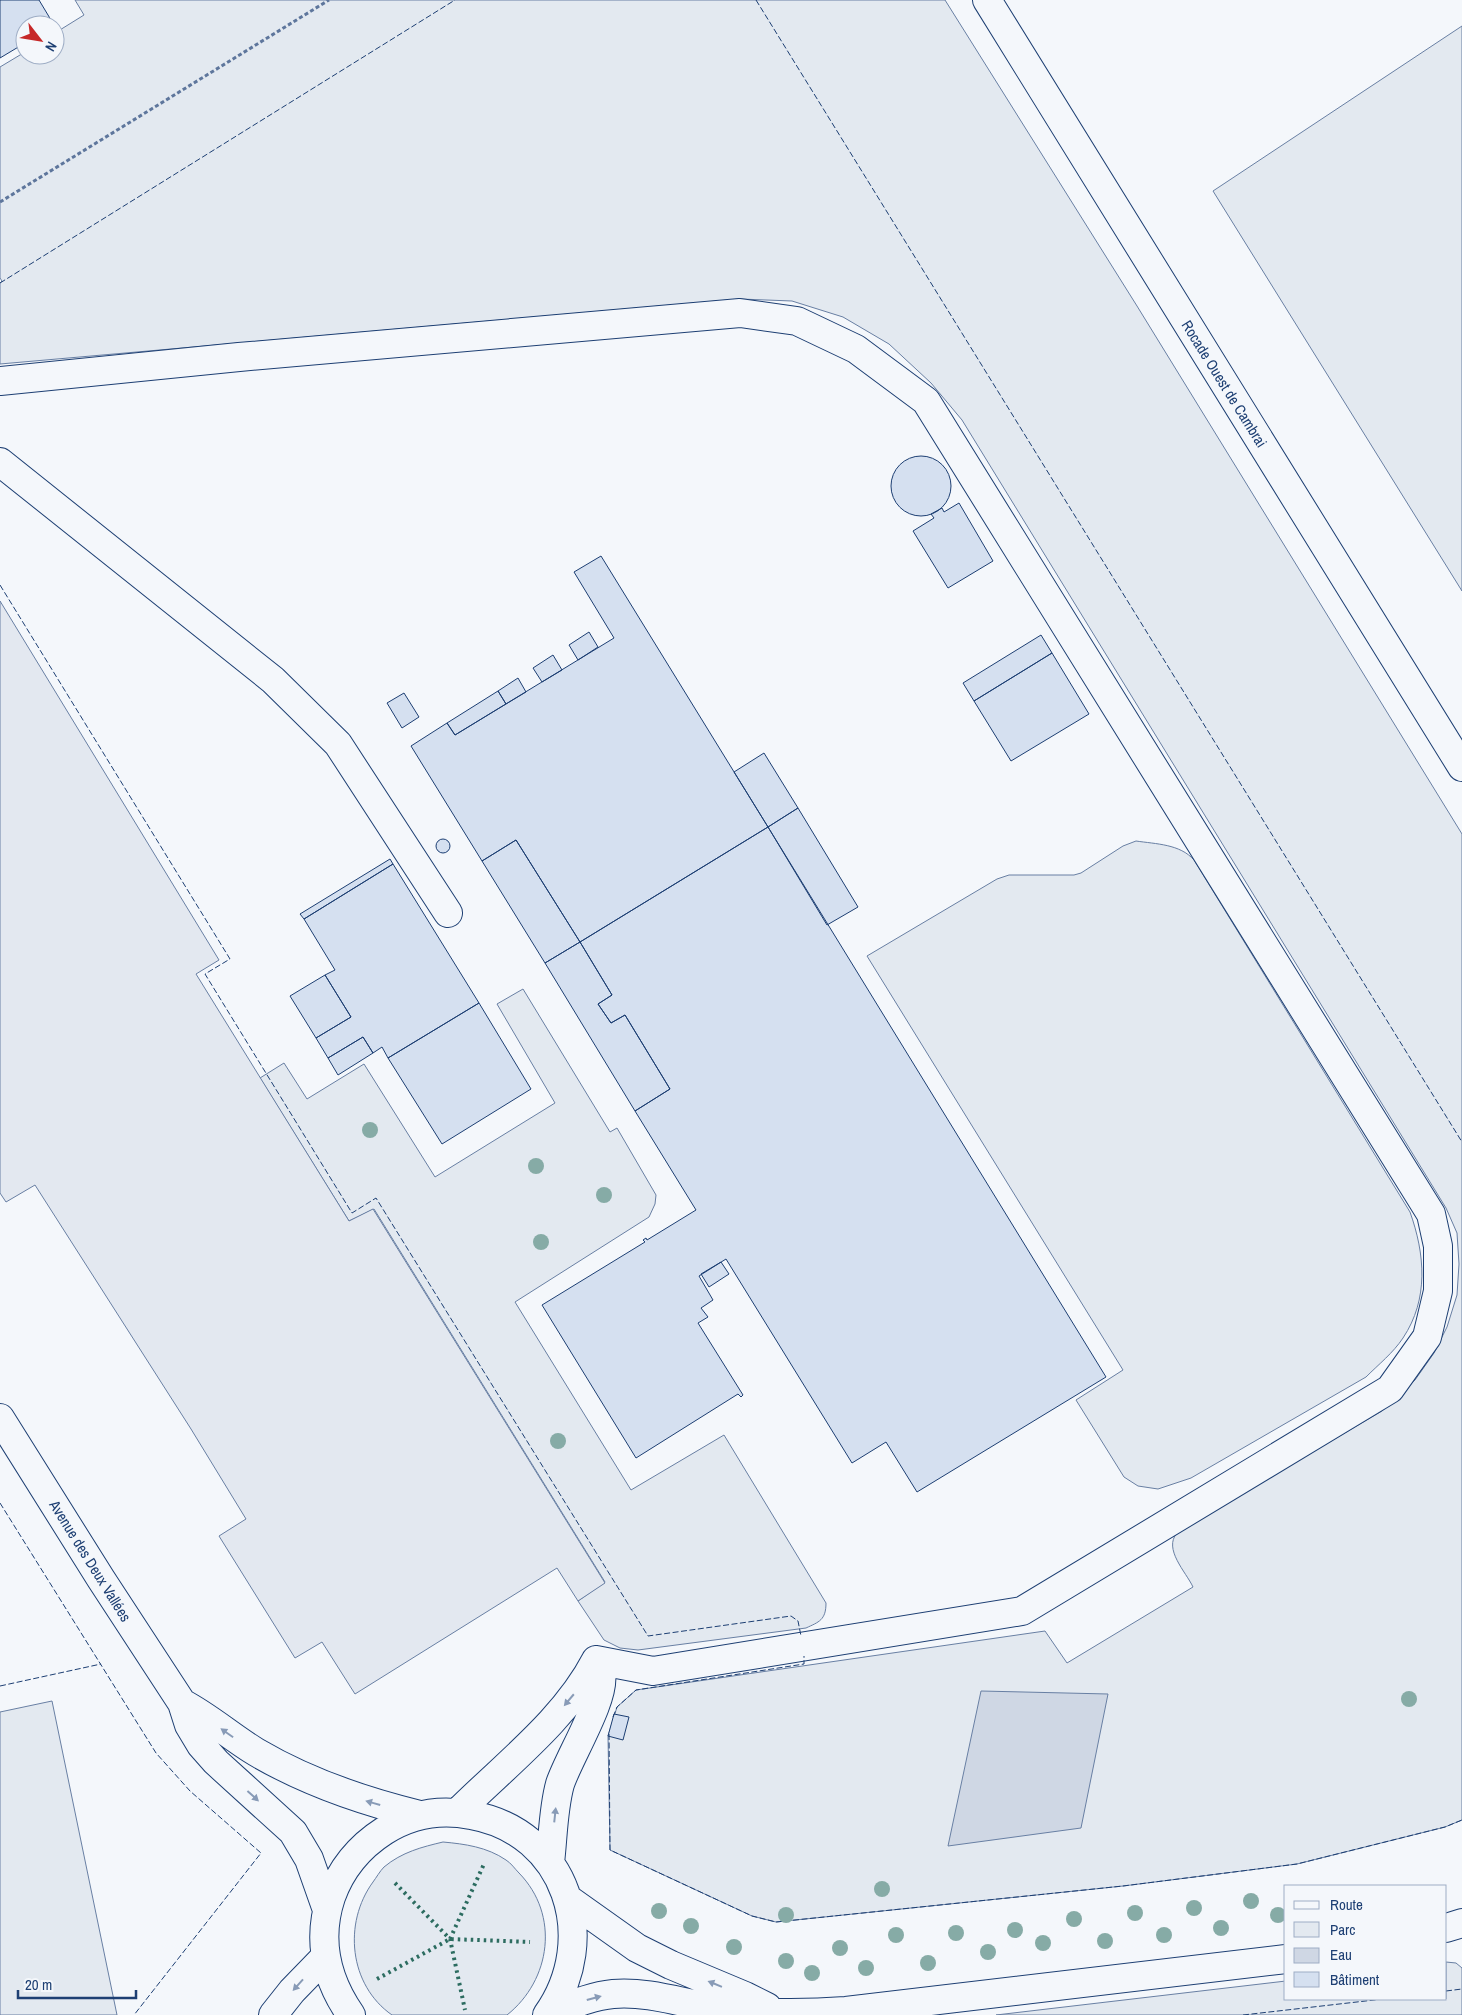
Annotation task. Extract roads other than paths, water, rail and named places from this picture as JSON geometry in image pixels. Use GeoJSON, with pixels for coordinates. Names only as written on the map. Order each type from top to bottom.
{"type":"FeatureCollection","features":[{"type":"Feature","properties":{"kind":"main road","name":"Rocade Ouest de Cambrai"},"geometry":{"type":"LineString","coordinates":[[987,0],[1462,768]]}},
{"type":"Feature","properties":{"kind":"main road"},"geometry":{"type":"LineString","coordinates":[[0,381],[230,358],[740,313],[797,321],[856,349],[926,401],[1431,1214],[1438,1246],[1438,1291],[1427,1337],[1390,1389],[1022,1611],[653,1671],[596,1660]]}},
{"type":"Feature","properties":{"kind":"main road"},"geometry":{"type":"LineString","coordinates":[[0,462],[273,680],[338,744],[448,913]]}},
{"type":"Feature","properties":{"kind":"main road","name":"Avenue des Deux Vallées"},"geometry":{"type":"LineString","coordinates":[[0,1418],[101,1579],[182,1703],[189,1725],[201,1745],[216,1762],[293,1832],[308,1859],[327,1910]]}},
{"type":"Feature","properties":{"kind":"main road"},"geometry":{"type":"LineString","coordinates":[[458,1812],[518,1755],[564,1706],[588,1675],[596,1660]]}},
{"type":"Feature","properties":{"kind":"main road"},"geometry":{"type":"LineString","coordinates":[[550,1863],[560,1786],[567,1764],[601,1689],[602,1674],[596,1660]]}},
{"type":"Feature","properties":{"kind":"main road","name":"Avenue des Deux Vallées"},"geometry":{"type":"LineString","coordinates":[[182,1703],[200,1712],[229,1735],[258,1753],[314,1782],[355,1798],[420,1815]]}},
{"type":"Feature","properties":{"kind":"main road"},"geometry":{"type":"LineString","coordinates":[[351,2015],[331,1980],[325,1957],[324,1933],[327,1910],[336,1884],[350,1860],[370,1840],[393,1825],[420,1815],[438,1812],[458,1812],[485,1817],[510,1828],[532,1843],[550,1863],[561,1880],[568,1899],[573,1922],[574,1947],[569,1971],[561,1994],[547,2015]]}},
{"type":"Feature","properties":{"kind":"main road"},"geometry":{"type":"LineString","coordinates":[[568,1899],[637,1948],[671,1965],[745,1996],[775,2012]]}},
{"type":"Feature","properties":{"kind":"main road"},"geometry":{"type":"LineString","coordinates":[[1447,1928],[1462,1923]]}},
{"type":"Feature","properties":{"kind":"main road"},"geometry":{"type":"LineString","coordinates":[[273,2015],[325,1957]]}},
{"type":"Feature","properties":{"kind":"main road"},"geometry":{"type":"LineString","coordinates":[[547,2015],[585,2001],[614,1994],[651,1996],[720,2009],[816,2013],[877,2008],[1284,1959]]}},
{"type":"Feature","properties":{"kind":"water"},"geometry":{"type":"Polygon","coordinates":[[[981,1691],[1108,1694],[1081,1828],[948,1846],[981,1691]]]}}]}
